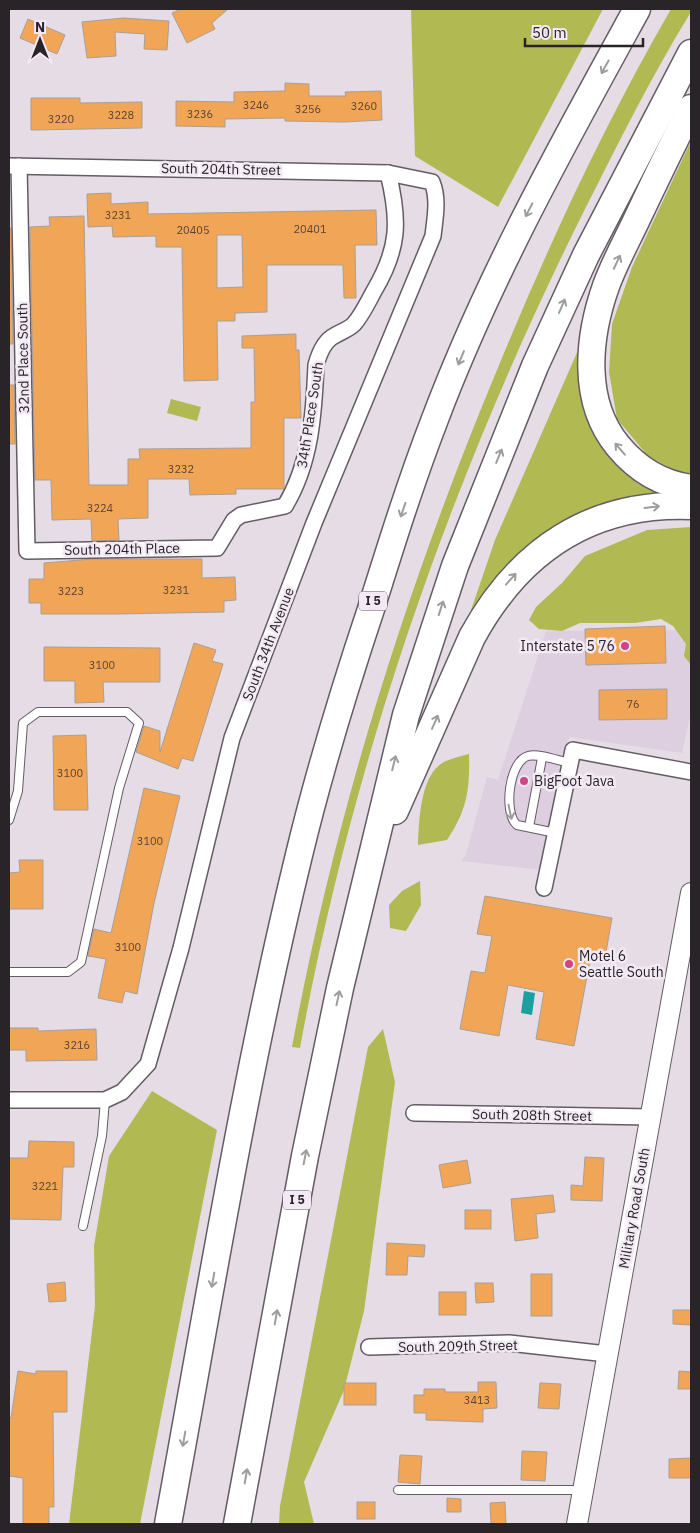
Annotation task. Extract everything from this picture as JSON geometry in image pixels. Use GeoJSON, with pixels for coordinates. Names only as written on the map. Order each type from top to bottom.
{"type":"FeatureCollection","features":[{"type":"Feature","properties":{"kind":"highway","name":"I 5"},"geometry":{"type":"LineString","coordinates":[[168,1524],[243,1116],[298,856],[331,733],[435,417],[507,253],[574,123],[637,9]]}},
{"type":"Feature","properties":{"kind":"highway","name":"I 5"},"geometry":{"type":"LineString","coordinates":[[237,1524],[305,1156],[340,988],[406,715],[455,566],[535,366],[586,255],[691,53]]}},
{"type":"Feature","properties":{"kind":"highway"},"geometry":{"type":"LineString","coordinates":[[691,108],[662,164],[606,286],[594,330],[591,367],[592,387],[601,418],[610,436],[623,452],[650,475],[662,481],[691,488]]}},
{"type":"Feature","properties":{"kind":"highway"},"geometry":{"type":"LineString","coordinates":[[366,878],[472,637],[485,613],[509,581],[532,558],[551,544],[594,521],[640,508],[691,506]]}},
{"type":"Feature","properties":{"kind":"main road","name":"Military Road South"},"geometry":{"type":"LineString","coordinates":[[577,1524],[691,892]]}},
{"type":"Feature","properties":{"kind":"street","name":"South 204th Street"},"geometry":{"type":"LineString","coordinates":[[14,166],[388,173],[432,182]]}},
{"type":"Feature","properties":{"kind":"street","name":"32nd Place South"},"geometry":{"type":"LineString","coordinates":[[14,166],[27,551]]}},
{"type":"Feature","properties":{"kind":"street","name":"34th Place South"},"geometry":{"type":"LineString","coordinates":[[217,548],[234,520],[241,515],[285,506],[293,493],[306,459],[316,365],[320,353],[332,336],[353,325],[387,269],[392,256],[396,240],[396,219],[388,173]]}},
{"type":"Feature","properties":{"kind":"street","name":"South 34th Avenue"},"geometry":{"type":"LineString","coordinates":[[104,1100],[122,1092],[148,1064],[181,948],[232,738],[314,523],[433,236],[436,190],[432,182]]}},
{"type":"Feature","properties":{"kind":"street","name":"South 204th Place"},"geometry":{"type":"LineString","coordinates":[[27,551],[217,548]]}},
{"type":"Feature","properties":{"kind":"street"},"geometry":{"type":"LineString","coordinates":[[544,888],[573,750],[691,772]]}},
{"type":"Feature","properties":{"kind":"street"},"geometry":{"type":"LineString","coordinates":[[9,1100],[104,1100]]}},
{"type":"Feature","properties":{"kind":"street","name":"South 208th Street"},"geometry":{"type":"LineString","coordinates":[[414,1113],[651,1117]]}},
{"type":"Feature","properties":{"kind":"street","name":"South 209th Street"},"geometry":{"type":"LineString","coordinates":[[369,1347],[509,1343],[608,1354]]}},
{"type":"Feature","properties":{"kind":"lane"},"geometry":{"type":"LineString","coordinates":[[9,820],[18,791],[23,723],[38,712],[127,712],[139,722],[119,788],[81,962],[68,972],[9,972]]}},
{"type":"Feature","properties":{"kind":"lane"},"geometry":{"type":"LineString","coordinates":[[556,833],[517,825],[509,815],[508,802],[514,770],[522,759],[529,756],[570,763]]}},
{"type":"Feature","properties":{"kind":"lane"},"geometry":{"type":"LineString","coordinates":[[528,827],[542,758]]}},
{"type":"Feature","properties":{"kind":"lane"},"geometry":{"type":"LineString","coordinates":[[83,1226],[102,1136],[104,1100]]}},
{"type":"Feature","properties":{"kind":"lane"},"geometry":{"type":"LineString","coordinates":[[398,1490],[572,1490],[583,1493]]}},
{"type":"Feature","properties":{"kind":"shaded area"},"geometry":{"type":"Polygon","coordinates":[[[691,630],[691,712],[682,753],[570,737],[558,763],[560,774],[541,870],[461,861],[466,854],[487,777],[498,780],[546,631],[691,630]]]}},
{"type":"Feature","properties":{"kind":"green space"},"geometry":{"type":"Polygon","coordinates":[[[411,9],[603,9],[498,207],[415,156],[411,9]]]}},
{"type":"Feature","properties":{"kind":"green space"},"geometry":{"type":"Polygon","coordinates":[[[671,9],[691,9],[691,12],[623,134],[537,309],[492,411],[451,514],[413,618],[379,724],[348,831],[322,939],[300,1048],[292,1047],[309,960],[352,788],[376,703],[433,535],[464,452],[536,278],[600,142],[671,9]]]}},
{"type":"Feature","properties":{"kind":"green space"},"geometry":{"type":"Polygon","coordinates":[[[691,141],[691,474],[683,475],[648,456],[617,419],[609,372],[612,324],[632,267],[691,141]]]}},
{"type":"Feature","properties":{"kind":"green space"},"geometry":{"type":"Polygon","coordinates":[[[586,332],[590,419],[614,463],[637,483],[669,499],[504,573],[470,613],[495,540],[586,332]]]}},
{"type":"Feature","properties":{"kind":"green space"},"geometry":{"type":"Polygon","coordinates":[[[171,399],[201,407],[197,421],[167,413],[171,399]]]}},
{"type":"Feature","properties":{"kind":"green space"},"geometry":{"type":"Polygon","coordinates":[[[691,527],[691,665],[684,656],[686,644],[673,626],[661,619],[635,623],[580,623],[562,631],[539,629],[529,620],[536,607],[562,583],[585,556],[647,530],[691,527]]]}},
{"type":"Feature","properties":{"kind":"green space"},"geometry":{"type":"Polygon","coordinates":[[[469,754],[469,778],[466,799],[454,829],[447,840],[418,845],[420,811],[426,786],[431,775],[437,767],[446,761],[469,754]]]}},
{"type":"Feature","properties":{"kind":"green space"},"geometry":{"type":"Polygon","coordinates":[[[420,881],[421,905],[406,931],[390,928],[389,905],[402,891],[420,881]]]}},
{"type":"Feature","properties":{"kind":"green space"},"geometry":{"type":"Polygon","coordinates":[[[383,1029],[395,1082],[364,1311],[344,1390],[304,1482],[314,1524],[279,1524],[280,1506],[368,1047],[383,1029]]]}},
{"type":"Feature","properties":{"kind":"green space"},"geometry":{"type":"Polygon","coordinates":[[[152,1091],[217,1130],[140,1524],[69,1524],[95,1306],[94,1246],[109,1156],[152,1091]]]}},
{"type":"Feature","properties":{"kind":"water"},"geometry":{"type":"Polygon","coordinates":[[[524,991],[535,993],[532,1015],[521,1013],[524,991]]]}},
{"type":"Feature","properties":{"kind":"building"},"geometry":{"type":"Polygon","coordinates":[[[181,9],[228,9],[212,23],[215,29],[187,43],[172,13],[181,9]]]}},
{"type":"Feature","properties":{"kind":"building"},"geometry":{"type":"Polygon","coordinates":[[[123,18],[169,21],[167,50],[144,49],[145,34],[115,32],[116,56],[87,58],[82,22],[123,18]]]}},
{"type":"Feature","properties":{"kind":"building"},"geometry":{"type":"Polygon","coordinates":[[[28,19],[65,35],[57,54],[20,38],[28,19]]]}},
{"type":"Feature","properties":{"kind":"building"},"geometry":{"type":"Polygon","coordinates":[[[285,83],[309,84],[309,96],[346,96],[345,92],[381,91],[382,120],[344,122],[285,121],[285,118],[225,119],[225,127],[176,126],[176,101],[234,102],[234,92],[285,91],[285,83]]]}},
{"type":"Feature","properties":{"kind":"building"},"geometry":{"type":"Polygon","coordinates":[[[31,98],[80,98],[80,103],[142,102],[142,128],[31,130],[31,98]]]}},
{"type":"Feature","properties":{"kind":"building"},"geometry":{"type":"Polygon","coordinates":[[[111,193],[111,204],[148,202],[148,214],[376,210],[377,245],[355,245],[356,298],[344,298],[343,265],[267,265],[267,312],[235,313],[235,321],[217,321],[218,380],[184,381],[182,247],[156,247],[156,236],[113,237],[112,226],[88,227],[87,194],[111,193]],[[217,235],[217,288],[243,287],[242,235],[217,235]]]}},
{"type":"Feature","properties":{"kind":"building"},"geometry":{"type":"Polygon","coordinates":[[[84,216],[89,485],[128,485],[128,459],[140,459],[139,449],[251,448],[251,402],[255,402],[254,348],[242,348],[242,336],[296,334],[296,350],[299,350],[301,418],[284,418],[284,489],[236,489],[236,494],[190,495],[189,479],[148,479],[148,518],[118,519],[119,540],[92,541],[91,519],[52,520],[51,480],[35,480],[30,227],[50,226],[49,217],[84,216]]]}},
{"type":"Feature","properties":{"kind":"building"},"geometry":{"type":"Polygon","coordinates":[[[9,228],[11,228],[13,344],[9,344],[9,228]]]}},
{"type":"Feature","properties":{"kind":"building"},"geometry":{"type":"Polygon","coordinates":[[[9,385],[14,385],[15,444],[9,444],[9,385]]]}},
{"type":"Feature","properties":{"kind":"building"},"geometry":{"type":"Polygon","coordinates":[[[93,559],[202,559],[202,578],[235,577],[236,600],[224,601],[224,612],[116,614],[41,614],[41,603],[29,603],[29,579],[44,579],[44,563],[93,559]]]}},
{"type":"Feature","properties":{"kind":"building","name":"Interstate 5 76"},"geometry":{"type":"Polygon","coordinates":[[[665,626],[666,663],[586,665],[585,629],[665,626]]]}},
{"type":"Feature","properties":{"kind":"building"},"geometry":{"type":"Polygon","coordinates":[[[194,643],[216,650],[212,661],[223,664],[193,761],[182,758],[178,769],[136,752],[144,726],[160,731],[160,752],[194,643]]]}},
{"type":"Feature","properties":{"kind":"building"},"geometry":{"type":"Polygon","coordinates":[[[44,647],[160,648],[160,682],[103,682],[104,702],[75,703],[75,681],[44,681],[44,647]]]}},
{"type":"Feature","properties":{"kind":"building"},"geometry":{"type":"Polygon","coordinates":[[[667,689],[667,719],[599,720],[599,690],[667,689]]]}},
{"type":"Feature","properties":{"kind":"building"},"geometry":{"type":"Polygon","coordinates":[[[86,735],[88,810],[54,810],[53,736],[86,735]]]}},
{"type":"Feature","properties":{"kind":"building"},"geometry":{"type":"Polygon","coordinates":[[[144,788],[180,796],[154,903],[137,994],[125,991],[122,1003],[98,998],[106,959],[88,956],[94,929],[111,933],[144,788]]]}},
{"type":"Feature","properties":{"kind":"building"},"geometry":{"type":"Polygon","coordinates":[[[19,860],[43,860],[43,909],[9,909],[9,873],[20,872],[19,860]]]}},
{"type":"Feature","properties":{"kind":"building","name":"Motel 6 Seattle South"},"geometry":{"type":"Polygon","coordinates":[[[485,896],[612,918],[605,958],[591,955],[574,1046],[536,1039],[544,992],[508,985],[499,1036],[460,1029],[471,971],[485,973],[492,936],[477,934],[485,896]]]}},
{"type":"Feature","properties":{"kind":"building"},"geometry":{"type":"Polygon","coordinates":[[[9,1028],[38,1028],[38,1031],[96,1029],[97,1060],[26,1061],[26,1050],[9,1050],[9,1028]]]}},
{"type":"Feature","properties":{"kind":"building"},"geometry":{"type":"Polygon","coordinates":[[[29,1141],[74,1142],[74,1167],[63,1167],[61,1220],[9,1219],[9,1158],[28,1158],[29,1141]]]}},
{"type":"Feature","properties":{"kind":"building"},"geometry":{"type":"Polygon","coordinates":[[[585,1157],[604,1158],[602,1201],[571,1200],[571,1185],[583,1186],[585,1157]]]}},
{"type":"Feature","properties":{"kind":"building"},"geometry":{"type":"Polygon","coordinates":[[[467,1160],[471,1183],[443,1188],[439,1165],[467,1160]]]}},
{"type":"Feature","properties":{"kind":"building"},"geometry":{"type":"Polygon","coordinates":[[[553,1195],[555,1212],[536,1214],[538,1238],[515,1241],[511,1199],[553,1195]]]}},
{"type":"Feature","properties":{"kind":"building"},"geometry":{"type":"Polygon","coordinates":[[[465,1210],[491,1210],[491,1229],[465,1229],[465,1210]]]}},
{"type":"Feature","properties":{"kind":"building"},"geometry":{"type":"Polygon","coordinates":[[[387,1243],[425,1245],[424,1257],[408,1256],[407,1275],[386,1275],[387,1243]]]}},
{"type":"Feature","properties":{"kind":"building"},"geometry":{"type":"Polygon","coordinates":[[[531,1274],[552,1274],[552,1316],[531,1316],[531,1274]]]}},
{"type":"Feature","properties":{"kind":"building"},"geometry":{"type":"Polygon","coordinates":[[[65,1282],[66,1301],[49,1302],[47,1284],[65,1282]]]}},
{"type":"Feature","properties":{"kind":"building"},"geometry":{"type":"Polygon","coordinates":[[[475,1283],[493,1283],[494,1302],[476,1303],[475,1283]]]}},
{"type":"Feature","properties":{"kind":"building"},"geometry":{"type":"Polygon","coordinates":[[[439,1292],[466,1292],[466,1315],[439,1315],[439,1292]]]}},
{"type":"Feature","properties":{"kind":"building"},"geometry":{"type":"Polygon","coordinates":[[[673,1310],[691,1310],[691,1325],[673,1324],[673,1310]]]}},
{"type":"Feature","properties":{"kind":"building"},"geometry":{"type":"Polygon","coordinates":[[[18,1371],[36,1374],[36,1371],[67,1371],[67,1412],[53,1412],[54,1507],[49,1507],[49,1524],[23,1524],[23,1478],[9,1476],[9,1417],[11,1418],[18,1371]]]}},
{"type":"Feature","properties":{"kind":"building"},"geometry":{"type":"Polygon","coordinates":[[[679,1371],[691,1372],[691,1389],[678,1389],[679,1371]]]}},
{"type":"Feature","properties":{"kind":"building"},"geometry":{"type":"Polygon","coordinates":[[[478,1382],[496,1382],[497,1408],[483,1409],[483,1422],[426,1420],[426,1413],[414,1413],[414,1395],[424,1395],[424,1389],[445,1389],[445,1392],[478,1392],[478,1382]]]}},
{"type":"Feature","properties":{"kind":"building"},"geometry":{"type":"Polygon","coordinates":[[[344,1383],[376,1383],[376,1405],[344,1405],[344,1383]]]}},
{"type":"Feature","properties":{"kind":"building"},"geometry":{"type":"Polygon","coordinates":[[[540,1383],[561,1384],[559,1409],[538,1408],[540,1383]]]}},
{"type":"Feature","properties":{"kind":"building"},"geometry":{"type":"Polygon","coordinates":[[[522,1451],[547,1452],[545,1481],[521,1480],[522,1451]]]}},
{"type":"Feature","properties":{"kind":"building"},"geometry":{"type":"Polygon","coordinates":[[[400,1455],[422,1456],[420,1484],[398,1482],[400,1455]]]}},
{"type":"Feature","properties":{"kind":"building"},"geometry":{"type":"Polygon","coordinates":[[[691,1458],[691,1478],[669,1478],[669,1459],[691,1458]]]}},
{"type":"Feature","properties":{"kind":"building"},"geometry":{"type":"Polygon","coordinates":[[[447,1498],[461,1499],[461,1512],[447,1512],[447,1498]]]}},
{"type":"Feature","properties":{"kind":"building"},"geometry":{"type":"Polygon","coordinates":[[[357,1502],[375,1502],[375,1519],[357,1519],[357,1502]]]}},
{"type":"Feature","properties":{"kind":"building"},"geometry":{"type":"Polygon","coordinates":[[[505,1502],[506,1524],[491,1524],[490,1503],[505,1502]]]}},
{"type":"Feature","properties":{"kind":"place","name":"Interstate 5 76"},"geometry":{"type":"Point","coordinates":[625,646]}},
{"type":"Feature","properties":{"kind":"place","name":"BigFoot Java"},"geometry":{"type":"Point","coordinates":[524,781]}},
{"type":"Feature","properties":{"kind":"place","name":"Motel 6 Seattle South"},"geometry":{"type":"Point","coordinates":[569,964]}}]}
